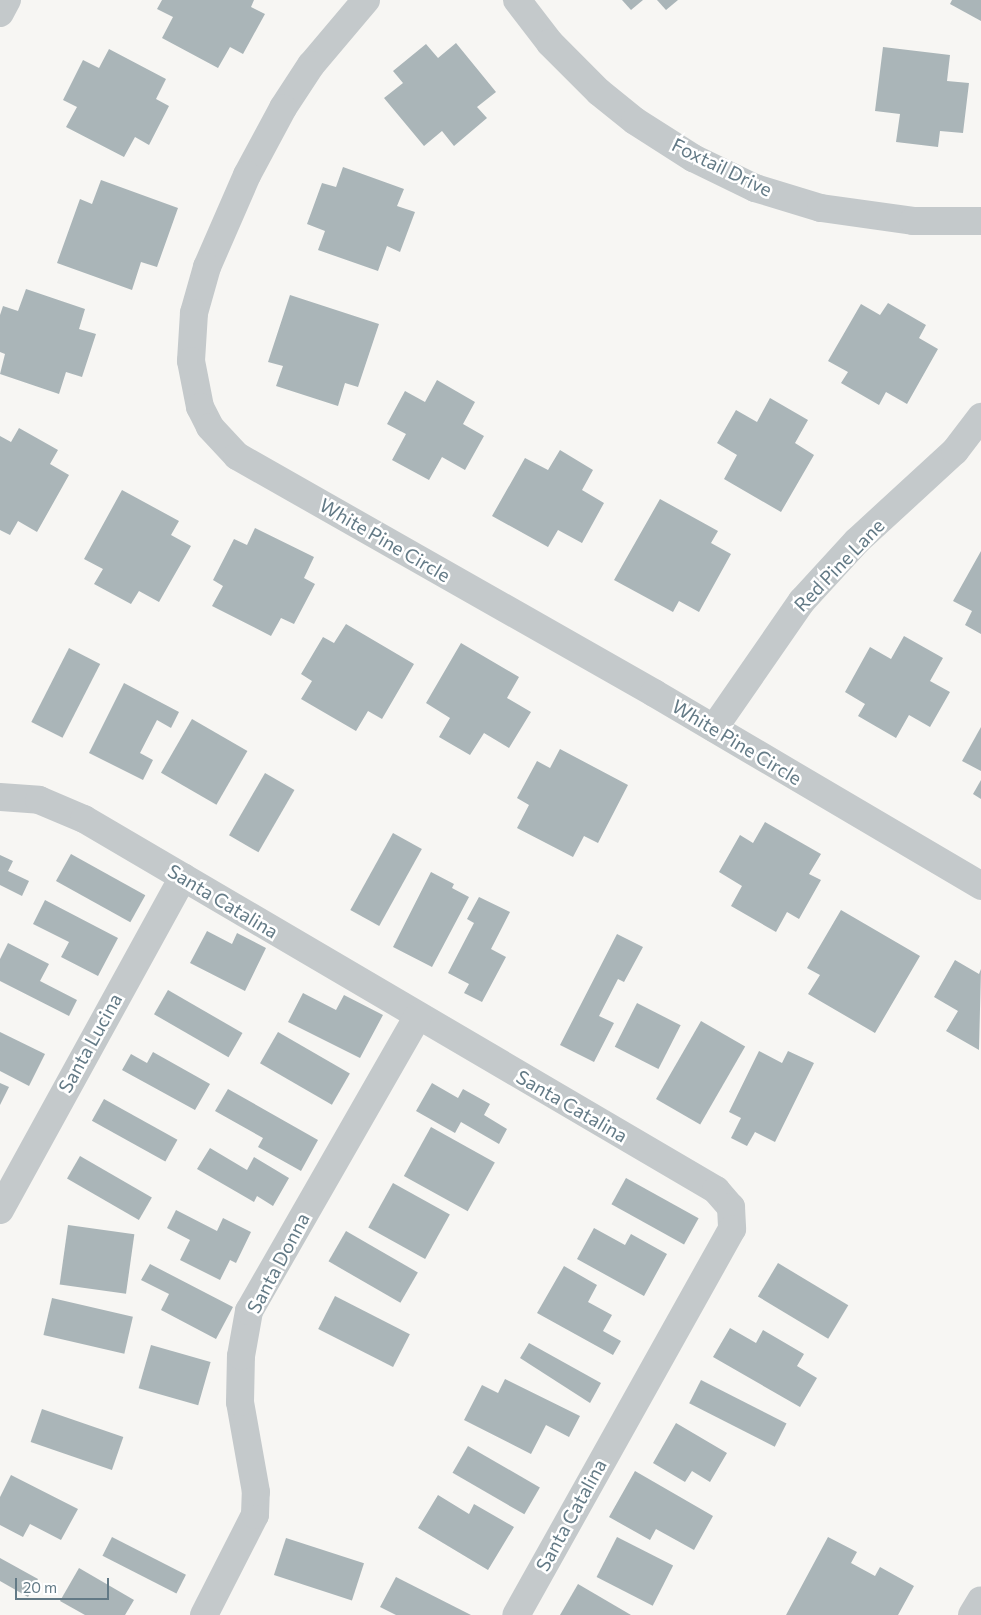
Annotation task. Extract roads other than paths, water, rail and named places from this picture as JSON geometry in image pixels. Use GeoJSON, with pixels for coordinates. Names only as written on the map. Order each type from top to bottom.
{"type":"FeatureCollection","features":[{"type":"Feature","properties":{"kind":"street"},"geometry":{"type":"LineString","coordinates":[[0,13],[7,0]]}},
{"type":"Feature","properties":{"kind":"street","name":"White Pine Circle"},"geometry":{"type":"LineString","coordinates":[[366,0],[311,65],[283,108],[247,175],[207,267],[194,313],[191,337],[194,384],[200,407],[210,427],[238,456],[714,728],[981,886]]}},
{"type":"Feature","properties":{"kind":"street","name":"Foxtail Drive"},"geometry":{"type":"LineString","coordinates":[[517,0],[550,43],[599,92],[635,121],[693,158],[755,188],[822,208],[912,222],[981,221]]}},
{"type":"Feature","properties":{"kind":"street","name":"Red Pine Lane"},"geometry":{"type":"LineString","coordinates":[[714,728],[802,601],[857,541],[955,451],[981,416]]}},
{"type":"Feature","properties":{"kind":"street","name":"Santa Catalina"},"geometry":{"type":"LineString","coordinates":[[0,797],[40,800],[62,808],[716,1190],[731,1207],[732,1229],[516,1615]]}},
{"type":"Feature","properties":{"kind":"street","name":"Santa Lucina"},"geometry":{"type":"LineString","coordinates":[[0,1210],[183,877]]}},
{"type":"Feature","properties":{"kind":"street","name":"Santa Donna"},"geometry":{"type":"LineString","coordinates":[[204,1615],[255,1515],[256,1492],[240,1402],[241,1356],[249,1311],[418,1016]]}},
{"type":"Feature","properties":{"kind":"street"},"geometry":{"type":"LineString","coordinates":[[972,1615],[981,1600]]}}]}
